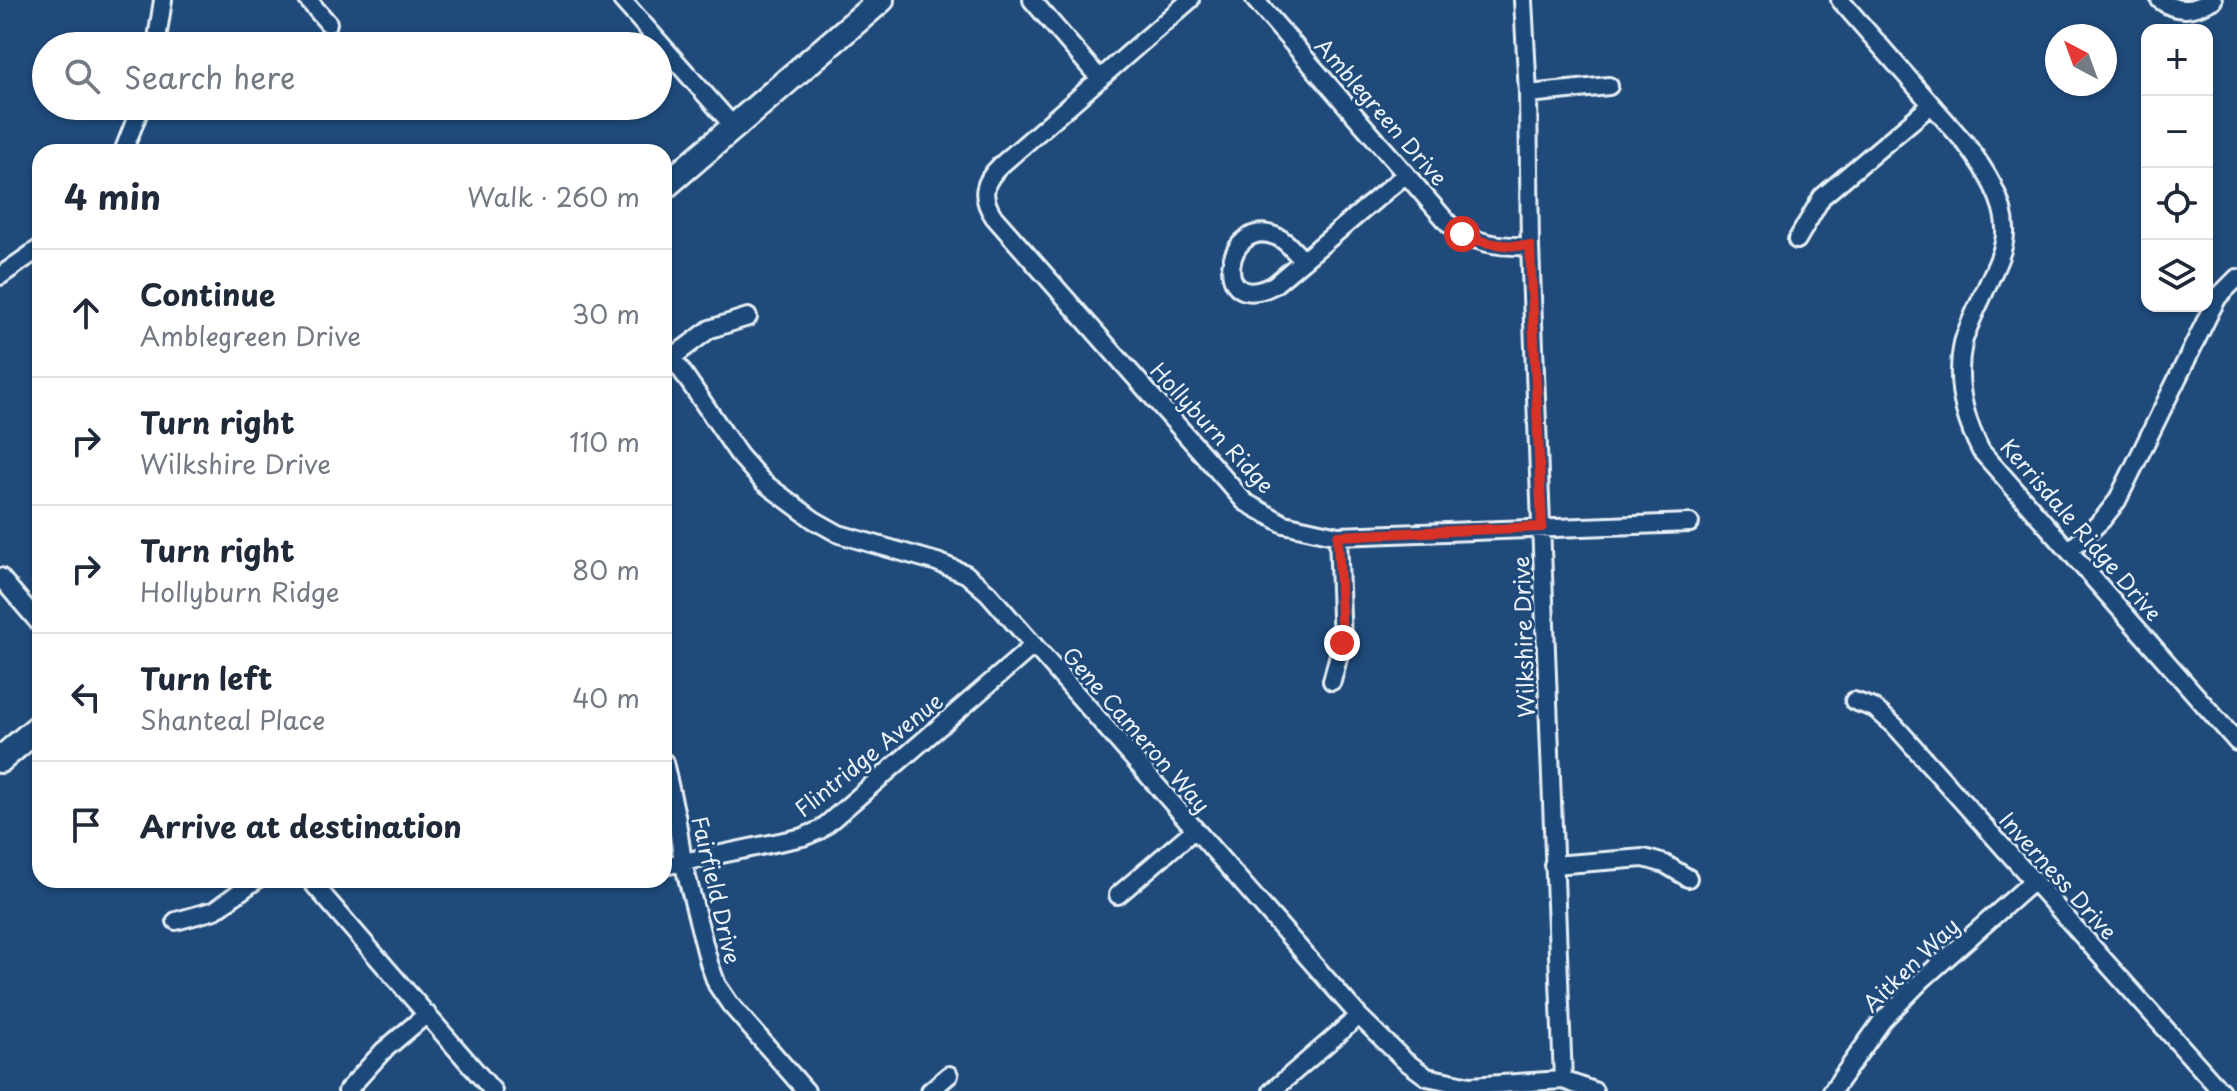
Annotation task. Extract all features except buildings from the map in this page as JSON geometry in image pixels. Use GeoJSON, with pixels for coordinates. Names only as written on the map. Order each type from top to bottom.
{"type":"FeatureCollection","features":[{"type":"Feature","properties":{"kind":"street"},"geometry":{"type":"LineString","coordinates":[[158,32],[163,0]]}},
{"type":"Feature","properties":{"kind":"street"},"geometry":{"type":"LineString","coordinates":[[308,0],[328,23]]}},
{"type":"Feature","properties":{"kind":"street"},"geometry":{"type":"LineString","coordinates":[[622,0],[650,32]]}},
{"type":"Feature","properties":{"kind":"street"},"geometry":{"type":"LineString","coordinates":[[672,180],[881,0]]}},
{"type":"Feature","properties":{"kind":"street"},"geometry":{"type":"LineString","coordinates":[[1032,0],[1100,79],[1190,0]]}},
{"type":"Feature","properties":{"kind":"street","name":"Amblegreen Drive"},"geometry":{"type":"LineString","coordinates":[[1255,0],[1449,224],[1478,242],[1530,246]]}},
{"type":"Feature","properties":{"kind":"street","name":"Wilkshire Drive"},"geometry":{"type":"LineString","coordinates":[[1523,0],[1563,1080]]}},
{"type":"Feature","properties":{"kind":"street","name":"Kerrisdale Ridge Drive"},"geometry":{"type":"LineString","coordinates":[[1840,0],[1966,144],[1995,192],[2005,233],[1998,261],[1964,340],[1959,369],[1969,428],[1981,451],[2237,742]]}},
{"type":"Feature","properties":{"kind":"street"},"geometry":{"type":"LineString","coordinates":[[2160,0],[2179,10],[2196,8],[2213,0]]}},
{"type":"Feature","properties":{"kind":"street"},"geometry":{"type":"LineString","coordinates":[[672,57],[734,127]]}},
{"type":"Feature","properties":{"kind":"street","name":"Hollyburn Ridge"},"geometry":{"type":"LineString","coordinates":[[1100,79],[991,174],[983,191],[986,204],[994,217],[1245,502],[1284,524],[1338,536],[1690,523]]}},
{"type":"Feature","properties":{"kind":"street"},"geometry":{"type":"LineString","coordinates":[[1528,94],[1609,86]]}},
{"type":"Feature","properties":{"kind":"street"},"geometry":{"type":"LineString","coordinates":[[1797,240],[1822,197],[1931,105]]}},
{"type":"Feature","properties":{"kind":"street"},"geometry":{"type":"LineString","coordinates":[[126,144],[136,120]]}},
{"type":"Feature","properties":{"kind":"street"},"geometry":{"type":"LineString","coordinates":[[1303,260],[1406,174]]}},
{"type":"Feature","properties":{"kind":"street"},"geometry":{"type":"LineString","coordinates":[[0,276],[32,254]]}},
{"type":"Feature","properties":{"kind":"street"},"geometry":{"type":"LineString","coordinates":[[2069,551],[2117,501],[2211,310],[2218,297],[2237,278]]}},
{"type":"Feature","properties":{"kind":"street"},"geometry":{"type":"LineString","coordinates":[[672,348],[710,329],[748,317]]}},
{"type":"Feature","properties":{"kind":"street","name":"Gene Cameron Way"},"geometry":{"type":"LineString","coordinates":[[672,354],[739,455],[763,482],[814,520],[839,534],[937,562],[966,574],[988,593],[1359,1016],[1404,1060],[1427,1077],[1445,1083],[1470,1086],[1563,1080],[1594,1091]]}},
{"type":"Feature","properties":{"kind":"street"},"geometry":{"type":"LineString","coordinates":[[1332,681],[1342,643],[1338,536]]}},
{"type":"Feature","properties":{"kind":"street"},"geometry":{"type":"LineString","coordinates":[[0,577],[32,615]]}},
{"type":"Feature","properties":{"kind":"street","name":"Flintridge Avenue"},"geometry":{"type":"LineString","coordinates":[[672,864],[803,837],[820,830],[1034,645]]}},
{"type":"Feature","properties":{"kind":"street","name":"Inverness Drive"},"geometry":{"type":"LineString","coordinates":[[1854,701],[1874,708],[1895,726],[2221,1091]]}},
{"type":"Feature","properties":{"kind":"street"},"geometry":{"type":"LineString","coordinates":[[0,760],[32,733]]}},
{"type":"Feature","properties":{"kind":"street","name":"Fairfield Drive"},"geometry":{"type":"LineString","coordinates":[[672,797],[683,862],[717,985],[806,1091]]}},
{"type":"Feature","properties":{"kind":"street"},"geometry":{"type":"LineString","coordinates":[[1118,895],[1194,830]]}},
{"type":"Feature","properties":{"kind":"street"},"geometry":{"type":"LineString","coordinates":[[1553,865],[1644,858],[1665,864],[1688,878]]}},
{"type":"Feature","properties":{"kind":"street","name":"Aitken Way"},"geometry":{"type":"LineString","coordinates":[[1832,1091],[1882,1021],[1923,979],[2032,882]]}},
{"type":"Feature","properties":{"kind":"street"},"geometry":{"type":"LineString","coordinates":[[176,921],[215,910],[245,888]]}},
{"type":"Feature","properties":{"kind":"street"},"geometry":{"type":"LineString","coordinates":[[317,888],[493,1091]]}},
{"type":"Feature","properties":{"kind":"street"},"geometry":{"type":"LineString","coordinates":[[347,1091],[383,1051],[427,1014]]}},
{"type":"Feature","properties":{"kind":"street"},"geometry":{"type":"LineString","coordinates":[[1272,1091],[1359,1016]]}},
{"type":"Feature","properties":{"kind":"street"},"geometry":{"type":"LineString","coordinates":[[930,1091],[949,1075]]}},
{"type":"Feature","properties":{"kind":"route"},"geometry":{"type":"LineString","coordinates":[[1342,643],[1338,536],[1542,527],[1530,246],[1500,246],[1478,242],[1462,234]]}}]}
